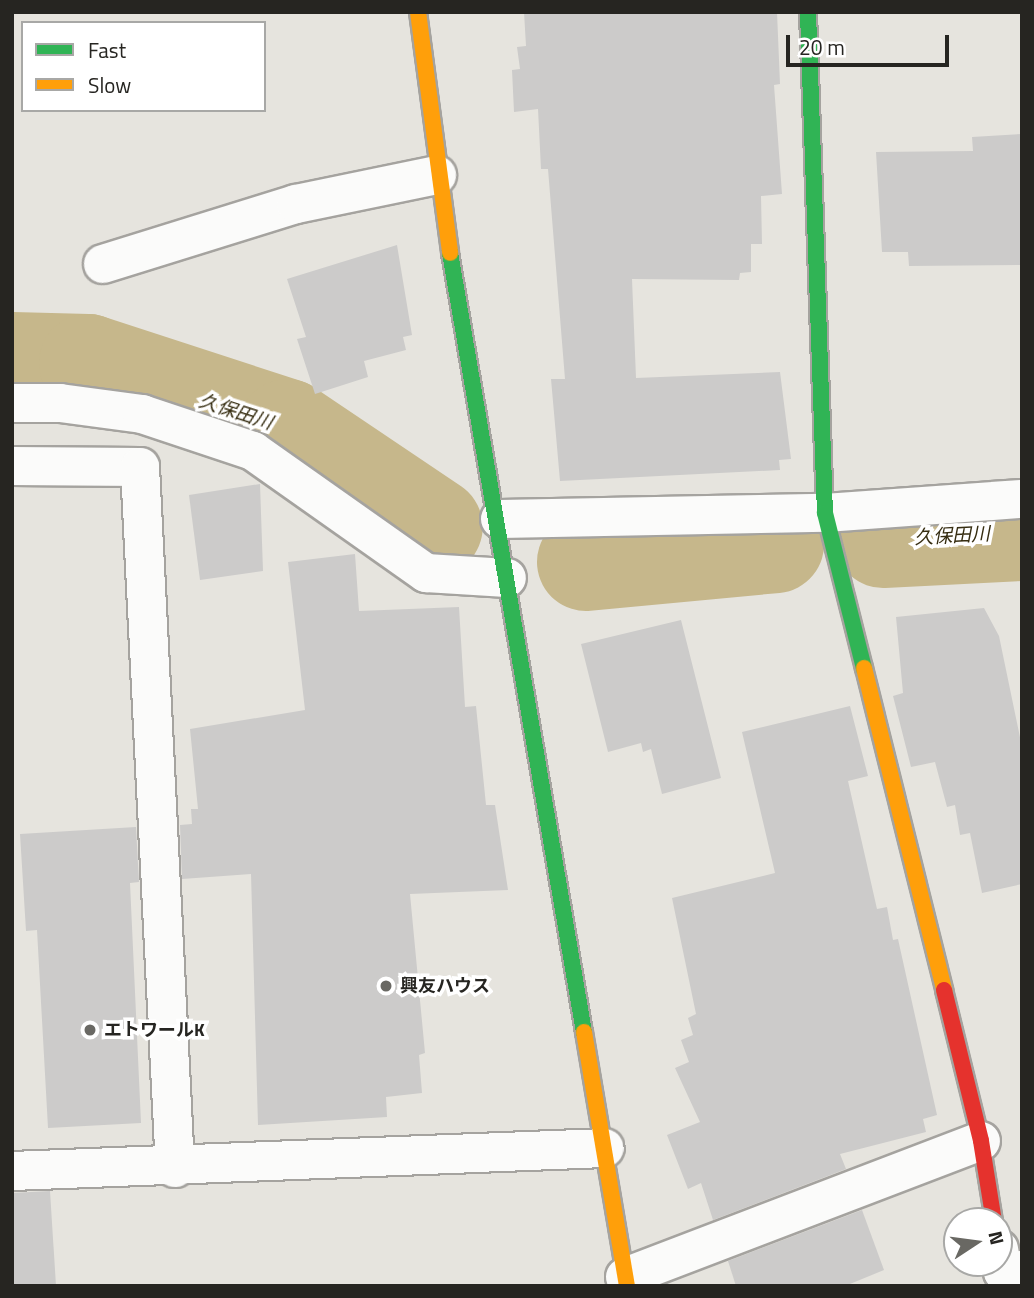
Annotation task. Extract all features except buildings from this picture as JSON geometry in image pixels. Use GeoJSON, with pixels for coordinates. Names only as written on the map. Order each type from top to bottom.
{"type":"FeatureCollection","features":[{"type":"Feature","properties":{"kind":"street"},"geometry":{"type":"LineString","coordinates":[[418,12],[437,175],[500,519],[507,578],[626,1281],[981,1141]]}},
{"type":"Feature","properties":{"kind":"street"},"geometry":{"type":"LineString","coordinates":[[808,12],[825,513],[981,1141],[992,1207]]}},
{"type":"Feature","properties":{"kind":"street"},"geometry":{"type":"LineString","coordinates":[[103,264],[296,204],[437,175]]}},
{"type":"Feature","properties":{"kind":"street"},"geometry":{"type":"LineString","coordinates":[[12,403],[60,403],[142,414],[253,451],[426,573],[507,578]]}},
{"type":"Feature","properties":{"kind":"street"},"geometry":{"type":"LineString","coordinates":[[142,414],[140,467],[175,1168]]}},
{"type":"Feature","properties":{"kind":"street"},"geometry":{"type":"LineString","coordinates":[[12,466],[140,467]]}},
{"type":"Feature","properties":{"kind":"street"},"geometry":{"type":"LineString","coordinates":[[500,519],[825,513],[1022,499]]}},
{"type":"Feature","properties":{"kind":"street"},"geometry":{"type":"LineString","coordinates":[[12,1171],[175,1168],[605,1148]]}},
{"type":"Feature","properties":{"kind":"waterway","name":"久保田川"},"geometry":{"type":"LineString","coordinates":[[12,361],[88,363],[287,428],[434,527]]}},
{"type":"Feature","properties":{"kind":"waterway","name":"久保田川"},"geometry":{"type":"LineString","coordinates":[[883,539],[1022,532]]}},
{"type":"Feature","properties":{"kind":"waterway","name":"久保田川"},"geometry":{"type":"LineString","coordinates":[[586,562],[775,544]]}},
{"type":"Feature","properties":{"kind":"traffic: fast"},"geometry":{"type":"LineString","coordinates":[[808,12],[825,513],[864,668]]}},
{"type":"Feature","properties":{"kind":"traffic: fast"},"geometry":{"type":"LineString","coordinates":[[450,253],[584,1032]]}},
{"type":"Feature","properties":{"kind":"traffic: slow"},"geometry":{"type":"LineString","coordinates":[[418,12],[450,253]]}},
{"type":"Feature","properties":{"kind":"traffic: slow"},"geometry":{"type":"LineString","coordinates":[[864,668],[944,990]]}},
{"type":"Feature","properties":{"kind":"traffic: slow"},"geometry":{"type":"LineString","coordinates":[[584,1032],[627,1286]]}},
{"type":"Feature","properties":{"kind":"traffic: jam"},"geometry":{"type":"LineString","coordinates":[[944,990],[981,1141],[992,1207]]}},
{"type":"Feature","properties":{"kind":"place","name":"興友ハウス"},"geometry":{"type":"Point","coordinates":[386,986]}},
{"type":"Feature","properties":{"kind":"place","name":"エトワールK"},"geometry":{"type":"Point","coordinates":[90,1030]}}]}
